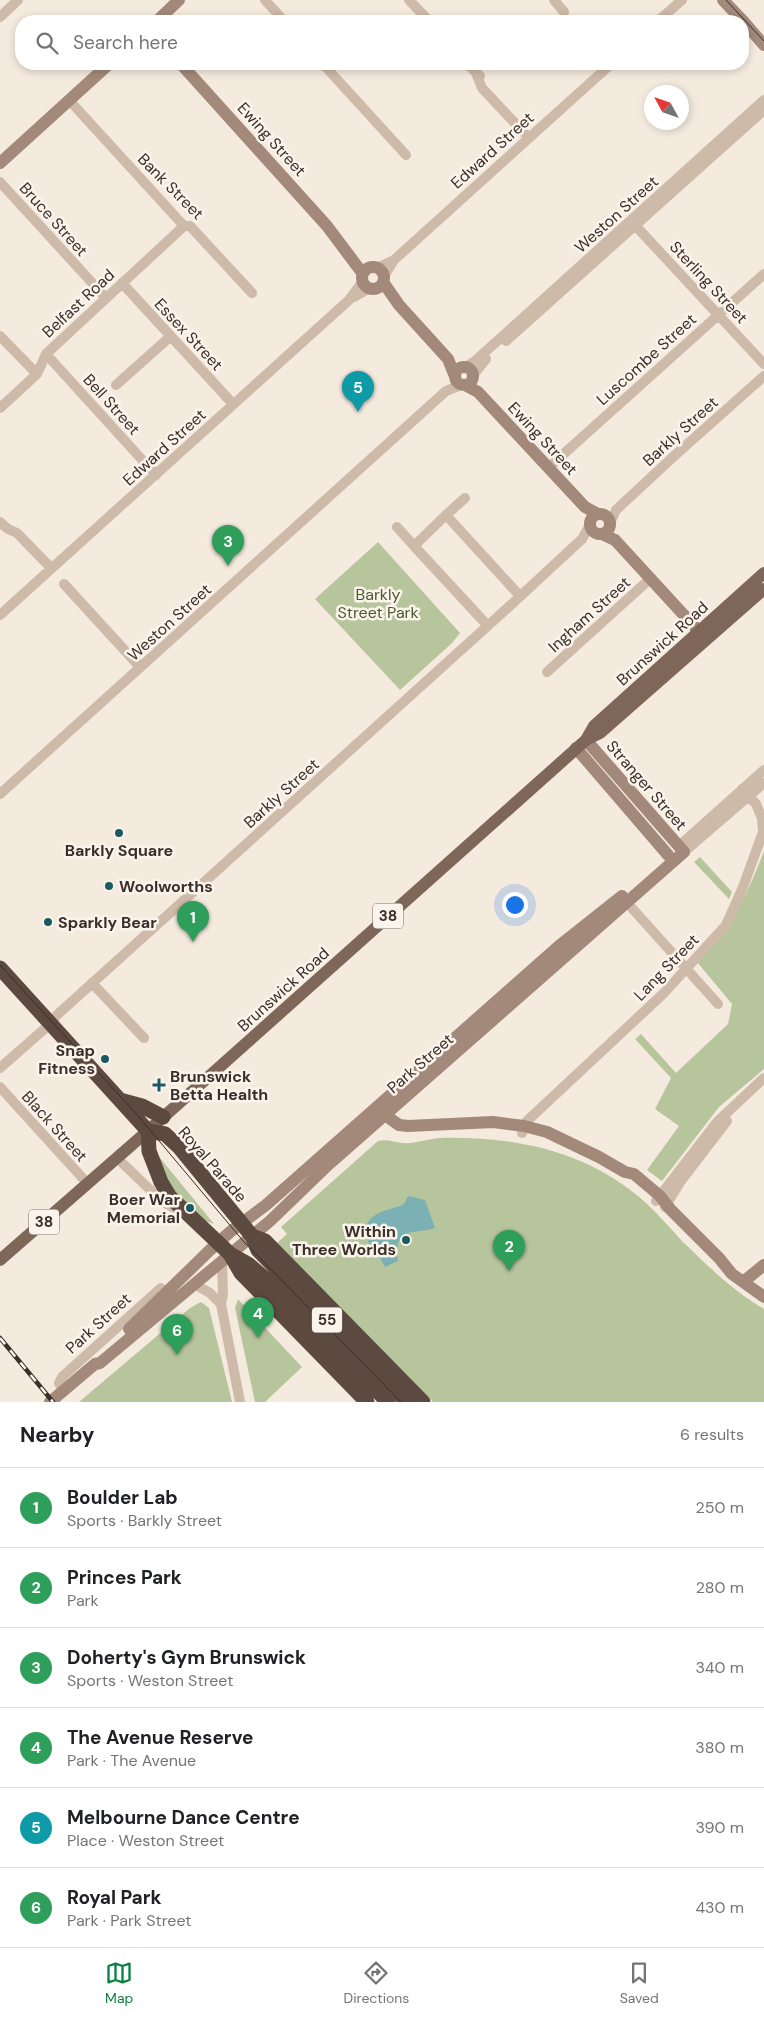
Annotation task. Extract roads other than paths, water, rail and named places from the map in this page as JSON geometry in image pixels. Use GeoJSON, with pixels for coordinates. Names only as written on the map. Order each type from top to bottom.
{"type":"FeatureCollection","features":[{"type":"Feature","properties":{"kind":"highway","name":"55"},"geometry":{"type":"LineString","coordinates":[[0,968],[148,1131]]}},
{"type":"Feature","properties":{"kind":"highway"},"geometry":{"type":"LineString","coordinates":[[120,1100],[142,1106],[163,1118]]}},
{"type":"Feature","properties":{"kind":"highway","name":"Royal Parade"},"geometry":{"type":"LineString","coordinates":[[388,1402],[332,1336],[258,1250],[252,1236],[179,1147],[165,1134],[148,1131],[148,1151],[161,1182],[170,1197],[218,1242],[226,1257],[241,1273],[332,1336],[423,1402]]}},
{"type":"Feature","properties":{"kind":"highway","name":"Royal Parade"},"geometry":{"type":"LineString","coordinates":[[332,1336],[367,1402]]}},
{"type":"Feature","properties":{"kind":"highway","name":"Royal Parade"},"geometry":{"type":"LineString","coordinates":[[332,1336],[407,1402]]}},
{"type":"Feature","properties":{"kind":"main road","name":"Brunswick Road"},"geometry":{"type":"LineString","coordinates":[[703,636],[764,573]]}},
{"type":"Feature","properties":{"kind":"main road","name":"Brunswick Road"},"geometry":{"type":"LineString","coordinates":[[0,1260],[163,1118],[581,744],[594,726],[703,636],[764,589]]}},
{"type":"Feature","properties":{"kind":"street"},"geometry":{"type":"LineString","coordinates":[[0,17],[18,0]]}},
{"type":"Feature","properties":{"kind":"street"},"geometry":{"type":"LineString","coordinates":[[163,15],[179,0]]}},
{"type":"Feature","properties":{"kind":"street"},"geometry":{"type":"LineString","coordinates":[[265,0],[279,15]]}},
{"type":"Feature","properties":{"kind":"street"},"geometry":{"type":"LineString","coordinates":[[409,0],[423,15]]}},
{"type":"Feature","properties":{"kind":"street"},"geometry":{"type":"LineString","coordinates":[[554,0],[564,12]]}},
{"type":"Feature","properties":{"kind":"street"},"geometry":{"type":"LineString","coordinates":[[665,15],[682,0]]}},
{"type":"Feature","properties":{"kind":"street"},"geometry":{"type":"LineString","coordinates":[[723,0],[737,15]]}},
{"type":"Feature","properties":{"kind":"street"},"geometry":{"type":"LineString","coordinates":[[749,28],[764,45]]}},
{"type":"Feature","properties":{"kind":"street"},"geometry":{"type":"LineString","coordinates":[[0,163],[102,70]]}},
{"type":"Feature","properties":{"kind":"street","name":"Ewing Street"},"geometry":{"type":"LineString","coordinates":[[186,70],[337,238],[600,524]]}},
{"type":"Feature","properties":{"kind":"street"},"geometry":{"type":"LineString","coordinates":[[328,70],[406,156]]}},
{"type":"Feature","properties":{"kind":"street"},"geometry":{"type":"LineString","coordinates":[[473,70],[485,79],[491,96],[528,138]]}},
{"type":"Feature","properties":{"kind":"street","name":"Edward Street"},"geometry":{"type":"LineString","coordinates":[[0,615],[604,70]]}},
{"type":"Feature","properties":{"kind":"street","name":"Bank Street"},"geometry":{"type":"LineString","coordinates":[[69,100],[184,226],[190,226],[252,293]]}},
{"type":"Feature","properties":{"kind":"street","name":"Weston Street"},"geometry":{"type":"LineString","coordinates":[[0,794],[446,391],[479,365],[550,298],[707,157],[764,100]]}},
{"type":"Feature","properties":{"kind":"street","name":"Weston Street"},"geometry":{"type":"LineString","coordinates":[[707,157],[764,110]]}},
{"type":"Feature","properties":{"kind":"street","name":"Bruce Street"},"geometry":{"type":"LineString","coordinates":[[0,182],[106,298]]}},
{"type":"Feature","properties":{"kind":"street","name":"Sterling Street"},"geometry":{"type":"LineString","coordinates":[[634,224],[764,364]]}},
{"type":"Feature","properties":{"kind":"street","name":"Belfast Road"},"geometry":{"type":"LineString","coordinates":[[0,408],[36,374],[46,354],[184,226]]}},
{"type":"Feature","properties":{"kind":"street","name":"Luscombe Street"},"geometry":{"type":"LineString","coordinates":[[548,468],[764,274]]}},
{"type":"Feature","properties":{"kind":"street","name":"Essex Street"},"geometry":{"type":"LineString","coordinates":[[122,283],[233,404]]}},
{"type":"Feature","properties":{"kind":"street"},"geometry":{"type":"LineString","coordinates":[[0,336],[36,374]]}},
{"type":"Feature","properties":{"kind":"street"},"geometry":{"type":"LineString","coordinates":[[116,385],[171,336]]}},
{"type":"Feature","properties":{"kind":"street","name":"Bell Street"},"geometry":{"type":"LineString","coordinates":[[46,354],[156,475]]}},
{"type":"Feature","properties":{"kind":"street","name":"Barkly Street"},"geometry":{"type":"LineString","coordinates":[[0,1068],[488,626],[582,538],[616,510],[673,456],[764,376]]}},
{"type":"Feature","properties":{"kind":"street"},"geometry":{"type":"LineString","coordinates":[[414,546],[465,498]]}},
{"type":"Feature","properties":{"kind":"street"},"geometry":{"type":"LineString","coordinates":[[446,516],[520,596]]}},
{"type":"Feature","properties":{"kind":"street"},"geometry":{"type":"LineString","coordinates":[[0,522],[8,529],[17,532],[52,568]]}},
{"type":"Feature","properties":{"kind":"street"},"geometry":{"type":"LineString","coordinates":[[600,524],[703,636]]}},
{"type":"Feature","properties":{"kind":"street"},"geometry":{"type":"LineString","coordinates":[[397,527],[488,626]]}},
{"type":"Feature","properties":{"kind":"street","name":"Ingham Street"},"geometry":{"type":"LineString","coordinates":[[547,672],[650,578]]}},
{"type":"Feature","properties":{"kind":"street"},"geometry":{"type":"LineString","coordinates":[[64,584],[140,667]]}},
{"type":"Feature","properties":{"kind":"street","name":"Stranger Street"},"geometry":{"type":"LineString","coordinates":[[581,744],[681,849]]}},
{"type":"Feature","properties":{"kind":"street","name":"Stranger Street"},"geometry":{"type":"LineString","coordinates":[[581,744],[668,855]]}},
{"type":"Feature","properties":{"kind":"street","name":"Park Street"},"geometry":{"type":"LineString","coordinates":[[95,1364],[98,1356],[145,1314],[218,1242],[305,1179],[745,793],[764,770]]}},
{"type":"Feature","properties":{"kind":"street","name":"Park Street"},"geometry":{"type":"LineString","coordinates":[[745,793],[764,783]]}},
{"type":"Feature","properties":{"kind":"street","name":"Lang Street"},"geometry":{"type":"LineString","coordinates":[[523,1130],[527,1121],[664,993],[726,925],[761,844],[763,832],[762,818],[756,804],[745,793]]}},
{"type":"Feature","properties":{"kind":"street","name":"Park Street"},"geometry":{"type":"LineString","coordinates":[[624,899],[668,855],[681,849]]}},
{"type":"Feature","properties":{"kind":"street"},"geometry":{"type":"LineString","coordinates":[[624,899],[718,1004]]}},
{"type":"Feature","properties":{"kind":"street"},"geometry":{"type":"LineString","coordinates":[[92,983],[144,1038]]}},
{"type":"Feature","properties":{"kind":"street"},"geometry":{"type":"LineString","coordinates":[[664,1204],[721,1117],[764,1078]]}},
{"type":"Feature","properties":{"kind":"street"},"geometry":{"type":"LineString","coordinates":[[664,1204],[725,1122],[764,1086]]}},
{"type":"Feature","properties":{"kind":"street","name":"Black Street"},"geometry":{"type":"LineString","coordinates":[[0,1088],[88,1184]]}},
{"type":"Feature","properties":{"kind":"street"},"geometry":{"type":"LineString","coordinates":[[381,1112],[391,1129],[401,1134],[419,1132],[432,1126],[459,1124],[523,1130],[568,1142],[606,1160],[625,1172],[634,1174],[720,1258],[728,1262],[745,1280],[764,1295]]}},
{"type":"Feature","properties":{"kind":"street","name":"Royal Parade"},"geometry":{"type":"LineString","coordinates":[[117,1158],[163,1202],[189,1216]]}},
{"type":"Feature","properties":{"kind":"street","name":"Park Street"},"geometry":{"type":"LineString","coordinates":[[50,1402],[62,1390],[95,1364],[100,1363],[252,1236],[296,1197],[305,1179]]}},
{"type":"Feature","properties":{"kind":"street"},"geometry":{"type":"LineString","coordinates":[[226,1257],[221,1304],[240,1402]]}},
{"type":"Feature","properties":{"kind":"street"},"geometry":{"type":"LineString","coordinates":[[745,1280],[764,1266]]}},
{"type":"Feature","properties":{"kind":"street"},"geometry":{"type":"LineString","coordinates":[[194,1284],[221,1304]]}},
{"type":"Feature","properties":{"kind":"street","name":"Park Street"},"geometry":{"type":"LineString","coordinates":[[62,1390],[59,1382],[62,1377],[162,1288],[166,1292]]}},
{"type":"Feature","properties":{"kind":"water"},"geometry":{"type":"Polygon","coordinates":[[[409,1196],[425,1200],[435,1228],[413,1232],[402,1237],[397,1250],[398,1261],[385,1267],[368,1242],[366,1229],[368,1223],[377,1214],[402,1205],[409,1196]]]}},
{"type":"Feature","properties":{"kind":"tram line"},"geometry":{"type":"LineString","coordinates":[[726,0],[740,15]]}},
{"type":"Feature","properties":{"kind":"tram line"},"geometry":{"type":"LineString","coordinates":[[749,25],[764,41]]}},
{"type":"Feature","properties":{"kind":"tram line"},"geometry":{"type":"LineString","coordinates":[[0,965],[139,1117],[244,1242],[401,1402]]}},
{"type":"Feature","properties":{"kind":"railway"},"geometry":{"type":"LineString","coordinates":[[0,1338],[53,1402]]}},
{"type":"Feature","properties":{"kind":"place","name":"Melbourne Dance Centre"},"geometry":{"type":"Point","coordinates":[358,412]}},
{"type":"Feature","properties":{"kind":"place","name":"Doherty's Gym Brunswick"},"geometry":{"type":"Point","coordinates":[228,566]}},
{"type":"Feature","properties":{"kind":"place","name":"Barkly Square"},"geometry":{"type":"Point","coordinates":[119,833]}},
{"type":"Feature","properties":{"kind":"place","name":"Woolworths"},"geometry":{"type":"Point","coordinates":[109,886]}},
{"type":"Feature","properties":{"kind":"place","name":"Sparkly Bear"},"geometry":{"type":"Point","coordinates":[48,922]}},
{"type":"Feature","properties":{"kind":"place","name":"Boulder Lab"},"geometry":{"type":"Point","coordinates":[193,942]}},
{"type":"Feature","properties":{"kind":"place","name":"Snap Fitness"},"geometry":{"type":"Point","coordinates":[105,1059]}},
{"type":"Feature","properties":{"kind":"place","name":"Brunswick Betta Health"},"geometry":{"type":"Point","coordinates":[159,1085]}},
{"type":"Feature","properties":{"kind":"place","name":"Boer War Memorial"},"geometry":{"type":"Point","coordinates":[190,1208]}},
{"type":"Feature","properties":{"kind":"place","name":"Within Three Worlds"},"geometry":{"type":"Point","coordinates":[406,1240]}},
{"type":"Feature","properties":{"kind":"place","name":"Princes Park"},"geometry":{"type":"Point","coordinates":[509,1271]}},
{"type":"Feature","properties":{"kind":"place","name":"The Avenue Reserve"},"geometry":{"type":"Point","coordinates":[258,1338]}},
{"type":"Feature","properties":{"kind":"place","name":"Royal Park"},"geometry":{"type":"Point","coordinates":[177,1355]}},
{"type":"Feature","properties":{"kind":"park label","name":"Barkly Street Park"},"geometry":{"type":"Point","coordinates":[378,603]}}]}
